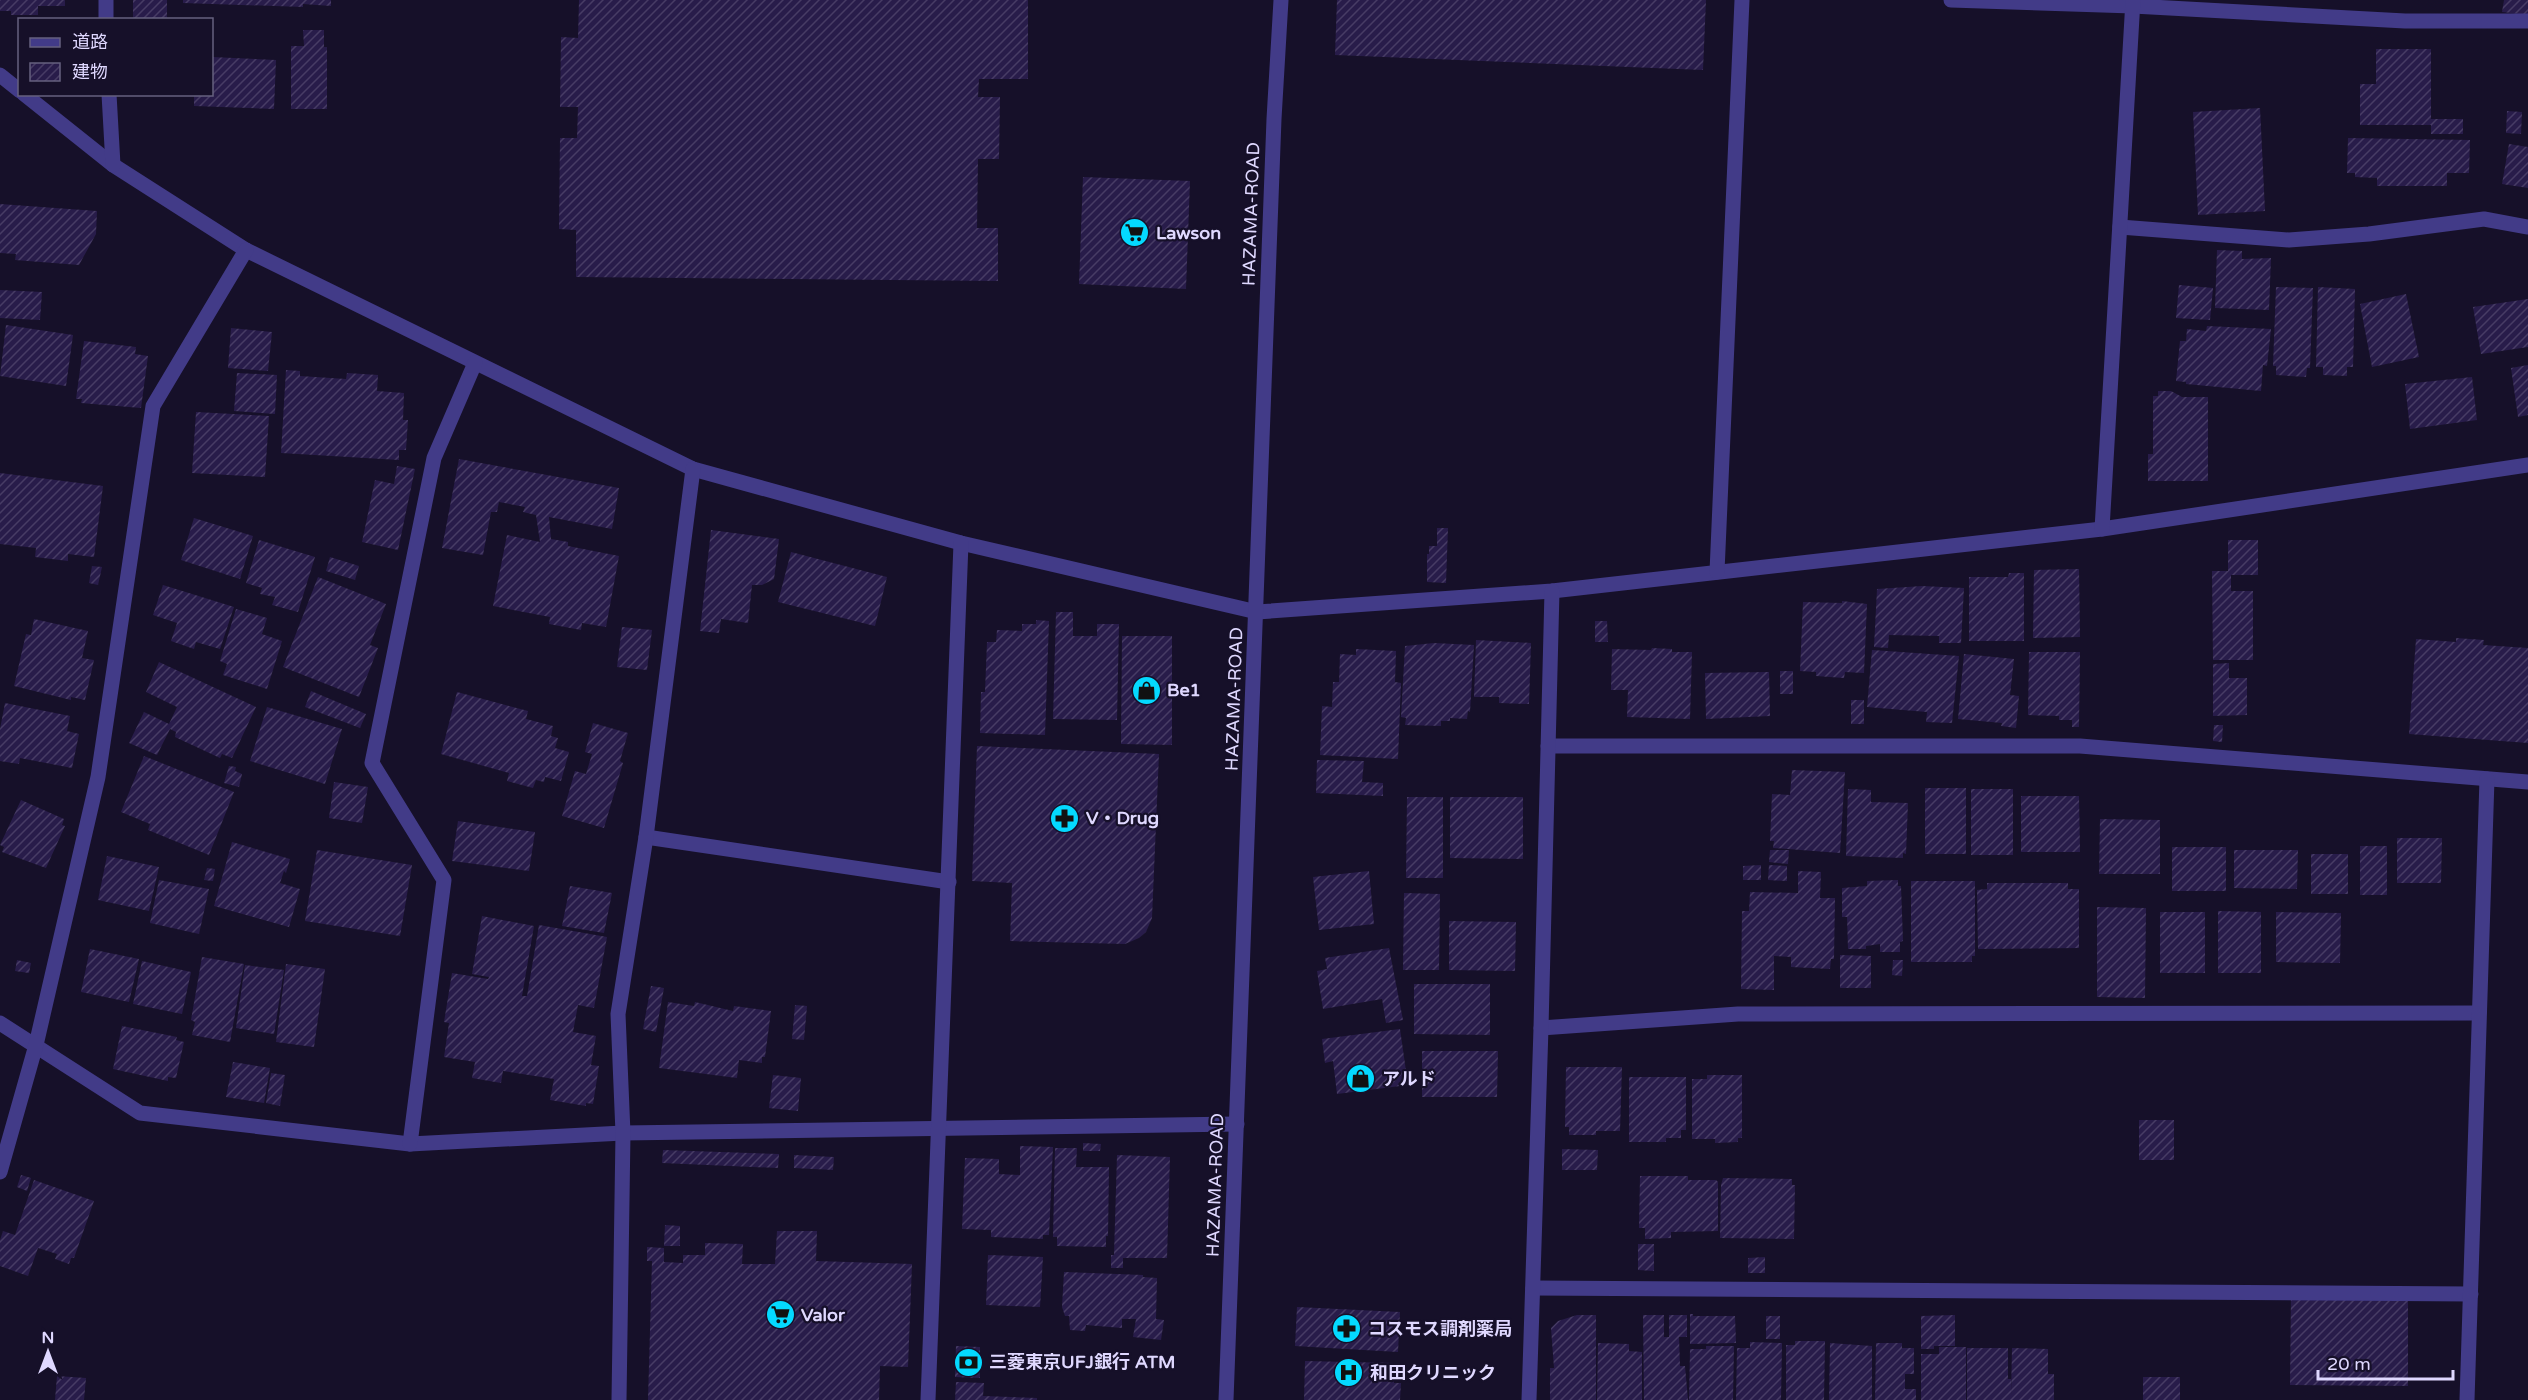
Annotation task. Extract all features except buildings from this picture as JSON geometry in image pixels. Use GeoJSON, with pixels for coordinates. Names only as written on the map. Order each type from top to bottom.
{"type":"FeatureCollection","features":[{"type":"Feature","properties":{"kind":"street"},"geometry":{"type":"LineString","coordinates":[[106,0],[106,18]]}},
{"type":"Feature","properties":{"kind":"street","name":"HAZAMA-ROAD"},"geometry":{"type":"LineString","coordinates":[[1226,1400],[1274,119],[1281,0]]}},
{"type":"Feature","properties":{"kind":"street"},"geometry":{"type":"LineString","coordinates":[[1717,572],[1742,0]]}},
{"type":"Feature","properties":{"kind":"street"},"geometry":{"type":"LineString","coordinates":[[1951,0],[2133,3],[2405,21],[2528,21]]}},
{"type":"Feature","properties":{"kind":"street"},"geometry":{"type":"LineString","coordinates":[[2102,529],[2133,3]]}},
{"type":"Feature","properties":{"kind":"street"},"geometry":{"type":"LineString","coordinates":[[0,75],[18,89]]}},
{"type":"Feature","properties":{"kind":"street"},"geometry":{"type":"LineString","coordinates":[[27,96],[113,165],[246,250],[693,469],[961,543],[1257,612],[1552,591],[2102,529],[2528,465]]}},
{"type":"Feature","properties":{"kind":"street"},"geometry":{"type":"LineString","coordinates":[[110,96],[113,165]]}},
{"type":"Feature","properties":{"kind":"street"},"geometry":{"type":"LineString","coordinates":[[2120,227],[2289,240],[2369,234],[2484,219],[2528,227]]}},
{"type":"Feature","properties":{"kind":"street"},"geometry":{"type":"LineString","coordinates":[[0,1172],[36,1045],[98,777],[153,406],[246,250]]}},
{"type":"Feature","properties":{"kind":"street"},"geometry":{"type":"LineString","coordinates":[[410,1144],[444,880],[372,763],[435,458],[475,363]]}},
{"type":"Feature","properties":{"kind":"street"},"geometry":{"type":"LineString","coordinates":[[619,1400],[623,1133],[618,1014],[646,837],[693,469]]}},
{"type":"Feature","properties":{"kind":"street"},"geometry":{"type":"LineString","coordinates":[[928,1400],[961,543]]}},
{"type":"Feature","properties":{"kind":"street"},"geometry":{"type":"LineString","coordinates":[[1529,1400],[1542,1028],[1552,591]]}},
{"type":"Feature","properties":{"kind":"street"},"geometry":{"type":"LineString","coordinates":[[1548,746],[2080,746],[2528,782]]}},
{"type":"Feature","properties":{"kind":"street"},"geometry":{"type":"LineString","coordinates":[[2468,1400],[2487,779]]}},
{"type":"Feature","properties":{"kind":"street"},"geometry":{"type":"LineString","coordinates":[[646,837],[949,882]]}},
{"type":"Feature","properties":{"kind":"street"},"geometry":{"type":"LineString","coordinates":[[1542,1028],[1738,1014],[2479,1013]]}},
{"type":"Feature","properties":{"kind":"street"},"geometry":{"type":"LineString","coordinates":[[0,1023],[140,1113],[410,1144],[623,1133],[1237,1124]]}},
{"type":"Feature","properties":{"kind":"street"},"geometry":{"type":"LineString","coordinates":[[1533,1288],[2471,1294]]}},
{"type":"Feature","properties":{"kind":"place","name":"Lawson"},"geometry":{"type":"Point","coordinates":[1135,233]}},
{"type":"Feature","properties":{"kind":"place","name":"Be1"},"geometry":{"type":"Point","coordinates":[1146,690]}},
{"type":"Feature","properties":{"kind":"place","name":"V・Drug"},"geometry":{"type":"Point","coordinates":[1065,818]}},
{"type":"Feature","properties":{"kind":"place","name":"アルド"},"geometry":{"type":"Point","coordinates":[1361,1079]}},
{"type":"Feature","properties":{"kind":"place","name":"Valor"},"geometry":{"type":"Point","coordinates":[780,1315]}},
{"type":"Feature","properties":{"kind":"place","name":"コスモス調剤薬局"},"geometry":{"type":"Point","coordinates":[1347,1329]}},
{"type":"Feature","properties":{"kind":"place","name":"三菱東京UFJ銀行 ATM"},"geometry":{"type":"Point","coordinates":[968,1362]}},
{"type":"Feature","properties":{"kind":"place","name":"和田クリニック"},"geometry":{"type":"Point","coordinates":[1349,1373]}}]}
